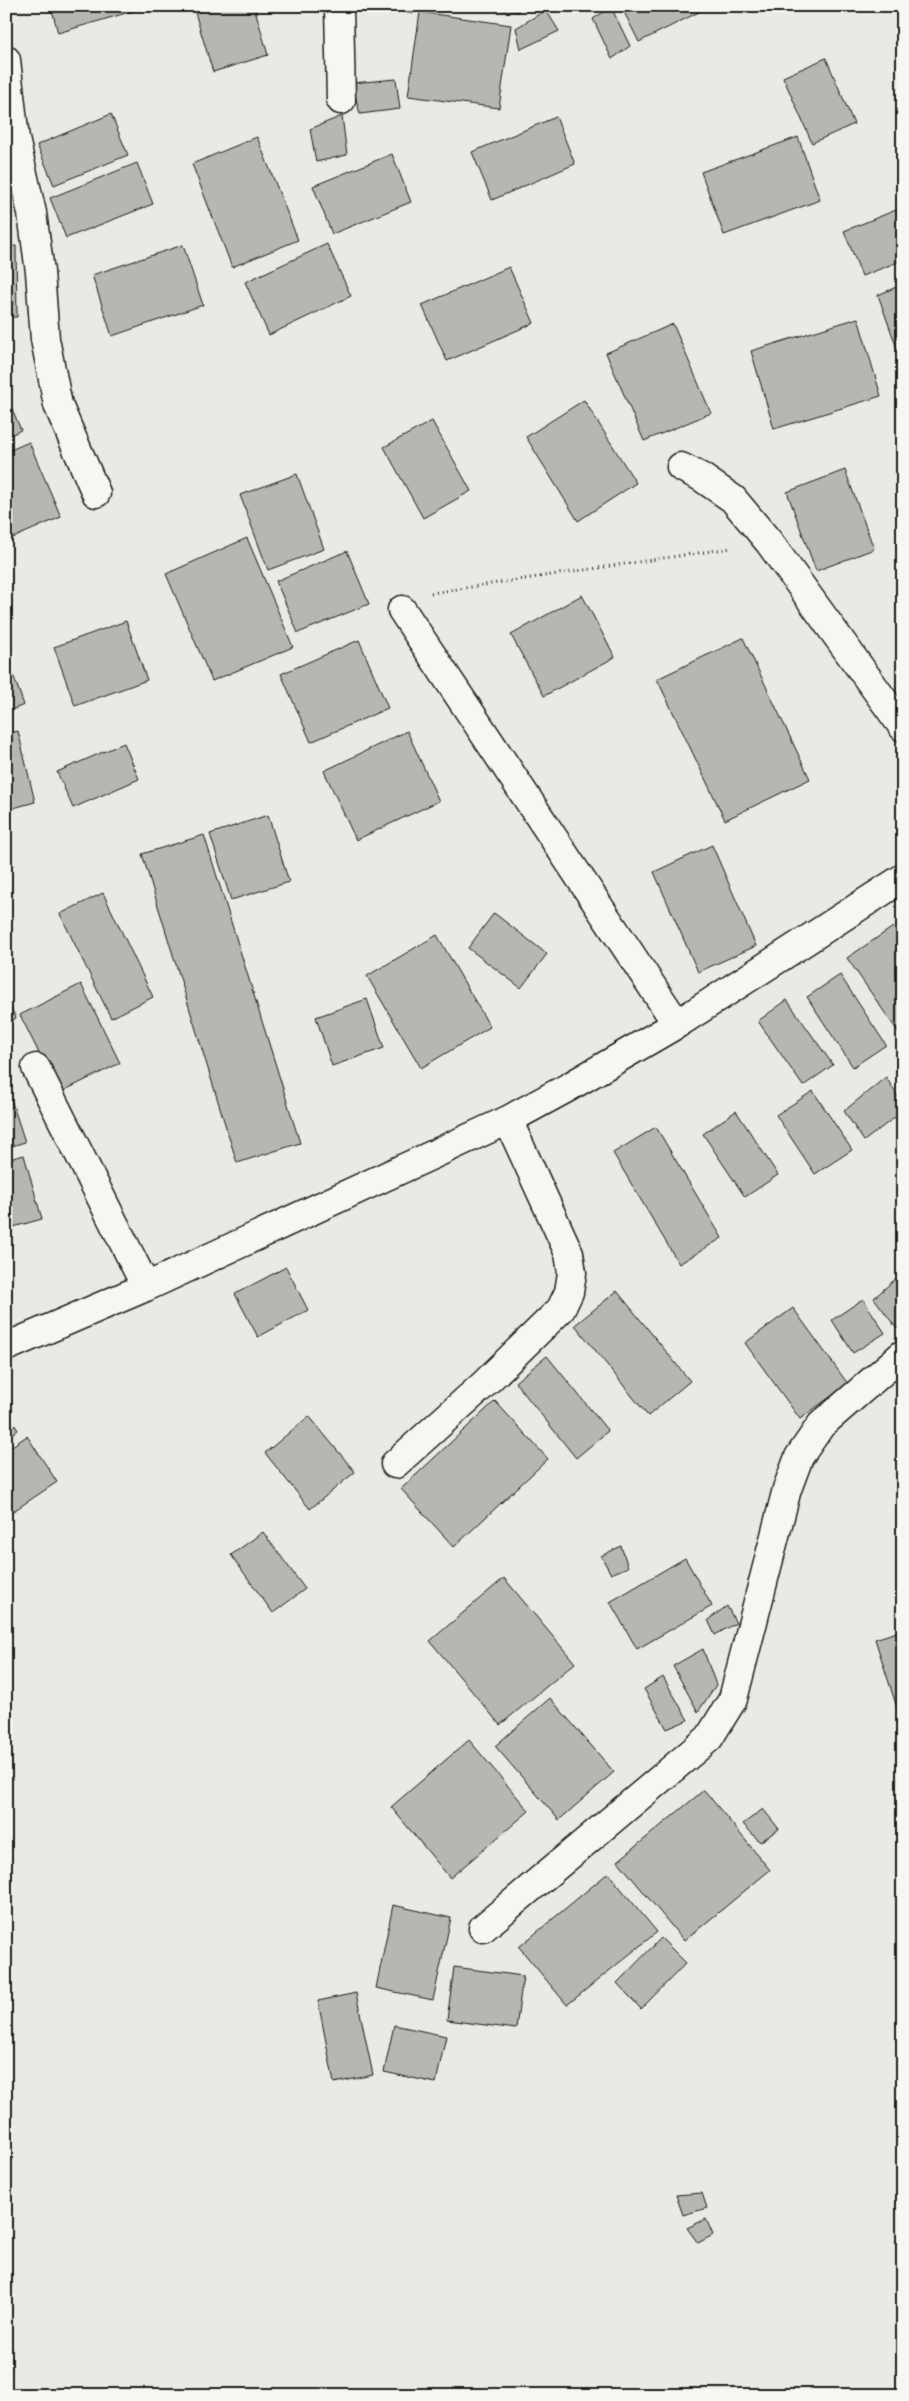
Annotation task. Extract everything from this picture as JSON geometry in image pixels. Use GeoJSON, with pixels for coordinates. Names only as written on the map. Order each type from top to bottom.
{"type":"FeatureCollection","features":[{"type":"Feature","properties":{"kind":"street"},"geometry":{"type":"LineString","coordinates":[[339,6],[341,100]]}},
{"type":"Feature","properties":{"kind":"street"},"geometry":{"type":"LineString","coordinates":[[6,60],[15,139],[32,213],[40,272],[44,339],[58,405],[96,493]]}},
{"type":"Feature","properties":{"kind":"street"},"geometry":{"type":"LineString","coordinates":[[681,467],[701,477],[733,499],[769,542],[903,727]]}},
{"type":"Feature","properties":{"kind":"street"},"geometry":{"type":"LineString","coordinates":[[402,610],[677,1024]]}},
{"type":"Feature","properties":{"kind":"street"},"geometry":{"type":"LineString","coordinates":[[6,1347],[146,1287],[508,1120],[677,1024],[903,878]]}},
{"type":"Feature","properties":{"kind":"street"},"geometry":{"type":"LineString","coordinates":[[36,1068],[146,1287]]}},
{"type":"Feature","properties":{"kind":"street"},"geometry":{"type":"LineString","coordinates":[[395,1464],[482,1386],[561,1309],[569,1292],[572,1273],[564,1239],[508,1120]]}},
{"type":"Feature","properties":{"kind":"street"},"geometry":{"type":"LineString","coordinates":[[482,1928],[714,1732],[733,1700],[786,1489],[799,1456],[821,1425],[903,1354]]}},
{"type":"Feature","properties":{"kind":"path"},"geometry":{"type":"LineString","coordinates":[[402,610],[402,606],[409,596],[769,542]]}},
{"type":"Feature","properties":{"kind":"building"},"geometry":{"type":"Polygon","coordinates":[[[51,6],[150,6],[58,33],[51,6]]]}},
{"type":"Feature","properties":{"kind":"building"},"geometry":{"type":"Polygon","coordinates":[[[193,6],[254,6],[268,55],[213,72],[193,6]]]}},
{"type":"Feature","properties":{"kind":"building"},"geometry":{"type":"Polygon","coordinates":[[[373,6],[415,6],[413,14],[373,6]]]}},
{"type":"Feature","properties":{"kind":"building"},"geometry":{"type":"Polygon","coordinates":[[[470,6],[519,6],[518,12],[470,6]]]}},
{"type":"Feature","properties":{"kind":"building"},"geometry":{"type":"Polygon","coordinates":[[[621,6],[706,6],[707,8],[639,42],[621,6]]]}},
{"type":"Feature","properties":{"kind":"building"},"geometry":{"type":"Polygon","coordinates":[[[611,7],[630,46],[612,59],[593,19],[611,7]]]}},
{"type":"Feature","properties":{"kind":"building"},"geometry":{"type":"Polygon","coordinates":[[[546,10],[559,31],[521,49],[516,28],[546,10]]]}},
{"type":"Feature","properties":{"kind":"building"},"geometry":{"type":"Polygon","coordinates":[[[420,12],[511,25],[499,108],[408,96],[420,12]]]}},
{"type":"Feature","properties":{"kind":"building"},"geometry":{"type":"Polygon","coordinates":[[[826,58],[854,124],[812,143],[783,77],[826,58]]]}},
{"type":"Feature","properties":{"kind":"building"},"geometry":{"type":"Polygon","coordinates":[[[396,79],[400,109],[360,114],[352,83],[396,79]]]}},
{"type":"Feature","properties":{"kind":"building"},"geometry":{"type":"Polygon","coordinates":[[[111,114],[128,155],[54,185],[37,145],[111,114]]]}},
{"type":"Feature","properties":{"kind":"building"},"geometry":{"type":"Polygon","coordinates":[[[342,116],[347,155],[316,162],[310,129],[342,116]]]}},
{"type":"Feature","properties":{"kind":"building"},"geometry":{"type":"Polygon","coordinates":[[[556,117],[575,164],[492,200],[472,152],[556,117]]]}},
{"type":"Feature","properties":{"kind":"building"},"geometry":{"type":"Polygon","coordinates":[[[257,137],[298,240],[232,267],[192,164],[257,137]]]}},
{"type":"Feature","properties":{"kind":"building"},"geometry":{"type":"Polygon","coordinates":[[[798,137],[820,200],[724,235],[701,172],[798,137]]]}},
{"type":"Feature","properties":{"kind":"building"},"geometry":{"type":"Polygon","coordinates":[[[392,154],[411,202],[332,234],[313,186],[392,154]]]}},
{"type":"Feature","properties":{"kind":"building"},"geometry":{"type":"Polygon","coordinates":[[[137,163],[153,204],[66,238],[50,198],[137,163]]]}},
{"type":"Feature","properties":{"kind":"building"},"geometry":{"type":"Polygon","coordinates":[[[896,210],[903,227],[903,260],[862,276],[844,231],[896,210]]]}},
{"type":"Feature","properties":{"kind":"building"},"geometry":{"type":"Polygon","coordinates":[[[327,244],[351,296],[269,335],[245,282],[327,244]]]}},
{"type":"Feature","properties":{"kind":"building"},"geometry":{"type":"Polygon","coordinates":[[[183,245],[203,305],[112,336],[92,275],[183,245]]]}},
{"type":"Feature","properties":{"kind":"building"},"geometry":{"type":"Polygon","coordinates":[[[6,246],[16,246],[17,317],[6,317],[6,246]]]}},
{"type":"Feature","properties":{"kind":"building"},"geometry":{"type":"Polygon","coordinates":[[[509,267],[534,323],[447,361],[422,305],[509,267]]]}},
{"type":"Feature","properties":{"kind":"building"},"geometry":{"type":"Polygon","coordinates":[[[903,284],[903,365],[878,295],[903,284]]]}},
{"type":"Feature","properties":{"kind":"building"},"geometry":{"type":"Polygon","coordinates":[[[858,318],[881,396],[774,429],[751,351],[858,318]]]}},
{"type":"Feature","properties":{"kind":"building"},"geometry":{"type":"Polygon","coordinates":[[[673,324],[711,413],[644,441],[606,353],[673,324]]]}},
{"type":"Feature","properties":{"kind":"building"},"geometry":{"type":"Polygon","coordinates":[[[6,395],[21,430],[6,437],[6,395]]]}},
{"type":"Feature","properties":{"kind":"building"},"geometry":{"type":"Polygon","coordinates":[[[584,400],[636,483],[578,521],[526,437],[584,400]]]}},
{"type":"Feature","properties":{"kind":"building"},"geometry":{"type":"Polygon","coordinates":[[[432,421],[471,491],[423,518],[384,447],[432,421]]]}},
{"type":"Feature","properties":{"kind":"building"},"geometry":{"type":"Polygon","coordinates":[[[29,442],[61,517],[6,541],[6,452],[29,442]]]}},
{"type":"Feature","properties":{"kind":"building"},"geometry":{"type":"Polygon","coordinates":[[[845,470],[874,549],[816,571],[787,492],[845,470]]]}},
{"type":"Feature","properties":{"kind":"building"},"geometry":{"type":"Polygon","coordinates":[[[297,474],[324,549],[268,570],[240,495],[297,474]]]}},
{"type":"Feature","properties":{"kind":"building"},"geometry":{"type":"Polygon","coordinates":[[[247,538],[293,647],[212,681],[166,574],[247,538]]]}},
{"type":"Feature","properties":{"kind":"building"},"geometry":{"type":"Polygon","coordinates":[[[347,551],[369,604],[298,633],[276,581],[347,551]]]}},
{"type":"Feature","properties":{"kind":"building"},"geometry":{"type":"Polygon","coordinates":[[[582,595],[615,657],[544,696],[511,635],[582,595]]]}},
{"type":"Feature","properties":{"kind":"building"},"geometry":{"type":"Polygon","coordinates":[[[126,621],[147,680],[75,706],[54,647],[126,621]]]}},
{"type":"Feature","properties":{"kind":"building"},"geometry":{"type":"Polygon","coordinates":[[[743,638],[810,779],[725,820],[657,679],[743,638]]]}},
{"type":"Feature","properties":{"kind":"building"},"geometry":{"type":"Polygon","coordinates":[[[359,640],[388,708],[311,742],[281,674],[359,640]]]}},
{"type":"Feature","properties":{"kind":"building"},"geometry":{"type":"Polygon","coordinates":[[[6,655],[24,705],[6,712],[6,655]]]}},
{"type":"Feature","properties":{"kind":"building"},"geometry":{"type":"Polygon","coordinates":[[[18,731],[35,802],[6,810],[6,734],[18,731]]]}},
{"type":"Feature","properties":{"kind":"building"},"geometry":{"type":"Polygon","coordinates":[[[407,731],[439,801],[356,840],[324,771],[407,731]]]}},
{"type":"Feature","properties":{"kind":"building"},"geometry":{"type":"Polygon","coordinates":[[[124,743],[139,779],[73,808],[57,772],[124,743]]]}},
{"type":"Feature","properties":{"kind":"building"},"geometry":{"type":"Polygon","coordinates":[[[268,815],[289,882],[231,900],[210,834],[268,815]]]}},
{"type":"Feature","properties":{"kind":"building"},"geometry":{"type":"Polygon","coordinates":[[[204,835],[300,1143],[237,1163],[142,854],[204,835]]]}},
{"type":"Feature","properties":{"kind":"building"},"geometry":{"type":"Polygon","coordinates":[[[712,845],[756,946],[698,972],[654,872],[712,845]]]}},
{"type":"Feature","properties":{"kind":"building"},"geometry":{"type":"Polygon","coordinates":[[[103,893],[153,997],[111,1018],[60,914],[103,893]]]}},
{"type":"Feature","properties":{"kind":"building"},"geometry":{"type":"Polygon","coordinates":[[[494,913],[547,954],[521,988],[468,948],[494,913]]]}},
{"type":"Feature","properties":{"kind":"building"},"geometry":{"type":"Polygon","coordinates":[[[893,927],[903,942],[903,1039],[847,958],[893,927]]]}},
{"type":"Feature","properties":{"kind":"building"},"geometry":{"type":"Polygon","coordinates":[[[437,935],[490,1027],[421,1068],[367,976],[437,935]]]}},
{"type":"Feature","properties":{"kind":"building"},"geometry":{"type":"Polygon","coordinates":[[[840,975],[886,1045],[853,1067],[807,997],[840,975]]]}},
{"type":"Feature","properties":{"kind":"building"},"geometry":{"type":"Polygon","coordinates":[[[81,984],[120,1063],[59,1093],[20,1015],[81,984]]]}},
{"type":"Feature","properties":{"kind":"building"},"geometry":{"type":"Polygon","coordinates":[[[6,998],[16,1018],[6,1023],[6,998]]]}},
{"type":"Feature","properties":{"kind":"building"},"geometry":{"type":"Polygon","coordinates":[[[367,999],[384,1048],[332,1066],[316,1017],[367,999]]]}},
{"type":"Feature","properties":{"kind":"building"},"geometry":{"type":"Polygon","coordinates":[[[787,1000],[833,1065],[803,1086],[758,1021],[787,1000]]]}},
{"type":"Feature","properties":{"kind":"building"},"geometry":{"type":"Polygon","coordinates":[[[6,1057],[13,1076],[6,1078],[6,1057]]]}},
{"type":"Feature","properties":{"kind":"building"},"geometry":{"type":"Polygon","coordinates":[[[886,1077],[903,1105],[903,1111],[864,1141],[844,1111],[886,1077]]]}},
{"type":"Feature","properties":{"kind":"building"},"geometry":{"type":"Polygon","coordinates":[[[8,1090],[25,1142],[6,1148],[6,1091],[8,1090]]]}},
{"type":"Feature","properties":{"kind":"building"},"geometry":{"type":"Polygon","coordinates":[[[813,1091],[852,1150],[815,1174],[776,1115],[813,1091]]]}},
{"type":"Feature","properties":{"kind":"building"},"geometry":{"type":"Polygon","coordinates":[[[736,1111],[778,1175],[745,1197],[703,1134],[736,1111]]]}},
{"type":"Feature","properties":{"kind":"building"},"geometry":{"type":"Polygon","coordinates":[[[656,1127],[722,1238],[679,1264],[613,1153],[656,1127]]]}},
{"type":"Feature","properties":{"kind":"building"},"geometry":{"type":"Polygon","coordinates":[[[24,1155],[42,1219],[6,1229],[6,1160],[24,1155]]]}},
{"type":"Feature","properties":{"kind":"building"},"geometry":{"type":"Polygon","coordinates":[[[286,1267],[308,1310],[258,1337],[235,1294],[286,1267]]]}},
{"type":"Feature","properties":{"kind":"building"},"geometry":{"type":"Polygon","coordinates":[[[900,1275],[903,1278],[903,1324],[897,1329],[874,1298],[900,1275]]]}},
{"type":"Feature","properties":{"kind":"building"},"geometry":{"type":"Polygon","coordinates":[[[617,1291],[690,1381],[648,1416],[575,1325],[617,1291]]]}},
{"type":"Feature","properties":{"kind":"building"},"geometry":{"type":"Polygon","coordinates":[[[863,1299],[885,1333],[853,1353],[832,1320],[863,1299]]]}},
{"type":"Feature","properties":{"kind":"building"},"geometry":{"type":"Polygon","coordinates":[[[793,1308],[848,1384],[800,1419],[745,1343],[793,1308]]]}},
{"type":"Feature","properties":{"kind":"building"},"geometry":{"type":"Polygon","coordinates":[[[547,1356],[608,1431],[576,1458],[515,1382],[547,1356]]]}},
{"type":"Feature","properties":{"kind":"building"},"geometry":{"type":"Polygon","coordinates":[[[495,1401],[548,1459],[454,1547],[401,1489],[495,1401]]]}},
{"type":"Feature","properties":{"kind":"building"},"geometry":{"type":"Polygon","coordinates":[[[6,1412],[18,1430],[6,1437],[6,1412]]]}},
{"type":"Feature","properties":{"kind":"building"},"geometry":{"type":"Polygon","coordinates":[[[309,1416],[355,1472],[310,1509],[265,1453],[309,1416]]]}},
{"type":"Feature","properties":{"kind":"building"},"geometry":{"type":"Polygon","coordinates":[[[27,1436],[57,1482],[6,1516],[6,1450],[27,1436]]]}},
{"type":"Feature","properties":{"kind":"building"},"geometry":{"type":"Polygon","coordinates":[[[263,1532],[305,1589],[273,1613],[231,1555],[263,1532]]]}},
{"type":"Feature","properties":{"kind":"building"},"geometry":{"type":"Polygon","coordinates":[[[621,1546],[628,1567],[611,1574],[601,1556],[621,1546]]]}},
{"type":"Feature","properties":{"kind":"building"},"geometry":{"type":"Polygon","coordinates":[[[685,1558],[712,1606],[637,1649],[610,1602],[685,1558]]]}},
{"type":"Feature","properties":{"kind":"building"},"geometry":{"type":"Polygon","coordinates":[[[504,1578],[575,1663],[500,1725],[430,1641],[504,1578]]]}},
{"type":"Feature","properties":{"kind":"building"},"geometry":{"type":"Polygon","coordinates":[[[727,1606],[736,1623],[715,1635],[708,1620],[727,1606]]]}},
{"type":"Feature","properties":{"kind":"building"},"geometry":{"type":"Polygon","coordinates":[[[903,1630],[903,1719],[901,1720],[875,1639],[903,1630]]]}},
{"type":"Feature","properties":{"kind":"building"},"geometry":{"type":"Polygon","coordinates":[[[703,1649],[716,1685],[698,1712],[673,1666],[703,1649]]]}},
{"type":"Feature","properties":{"kind":"building"},"geometry":{"type":"Polygon","coordinates":[[[663,1677],[688,1720],[667,1729],[644,1689],[663,1677]]]}},
{"type":"Feature","properties":{"kind":"building"},"geometry":{"type":"Polygon","coordinates":[[[550,1698],[614,1772],[559,1820],[495,1746],[550,1698]]]}},
{"type":"Feature","properties":{"kind":"building"},"geometry":{"type":"Polygon","coordinates":[[[469,1740],[529,1811],[450,1878],[391,1807],[469,1740]]]}},
{"type":"Feature","properties":{"kind":"building"},"geometry":{"type":"Polygon","coordinates":[[[704,1790],[770,1870],[684,1941],[618,1861],[704,1790]]]}},
{"type":"Feature","properties":{"kind":"building"},"geometry":{"type":"Polygon","coordinates":[[[763,1809],[779,1829],[760,1842],[743,1824],[763,1809]]]}},
{"type":"Feature","properties":{"kind":"building"},"geometry":{"type":"Polygon","coordinates":[[[608,1873],[657,1932],[567,2005],[519,1947],[608,1873]]]}},
{"type":"Feature","properties":{"kind":"building"},"geometry":{"type":"Polygon","coordinates":[[[393,1905],[451,1918],[433,2000],[376,1988],[393,1905]]]}},
{"type":"Feature","properties":{"kind":"building"},"geometry":{"type":"Polygon","coordinates":[[[661,1938],[686,1963],[641,2009],[617,1983],[661,1938]]]}},
{"type":"Feature","properties":{"kind":"building"},"geometry":{"type":"Polygon","coordinates":[[[454,1967],[523,1976],[516,2029],[447,2020],[454,1967]]]}},
{"type":"Feature","properties":{"kind":"building"},"geometry":{"type":"Polygon","coordinates":[[[356,1993],[373,2075],[334,2083],[318,2001],[356,1993]]]}},
{"type":"Feature","properties":{"kind":"building"},"geometry":{"type":"Polygon","coordinates":[[[394,2025],[446,2036],[436,2083],[384,2072],[394,2025]]]}},
{"type":"Feature","properties":{"kind":"building"},"geometry":{"type":"Polygon","coordinates":[[[702,2193],[707,2208],[683,2215],[676,2195],[702,2193]]]}},
{"type":"Feature","properties":{"kind":"building"},"geometry":{"type":"Polygon","coordinates":[[[706,2219],[713,2235],[698,2243],[687,2228],[706,2219]]]}}]}
